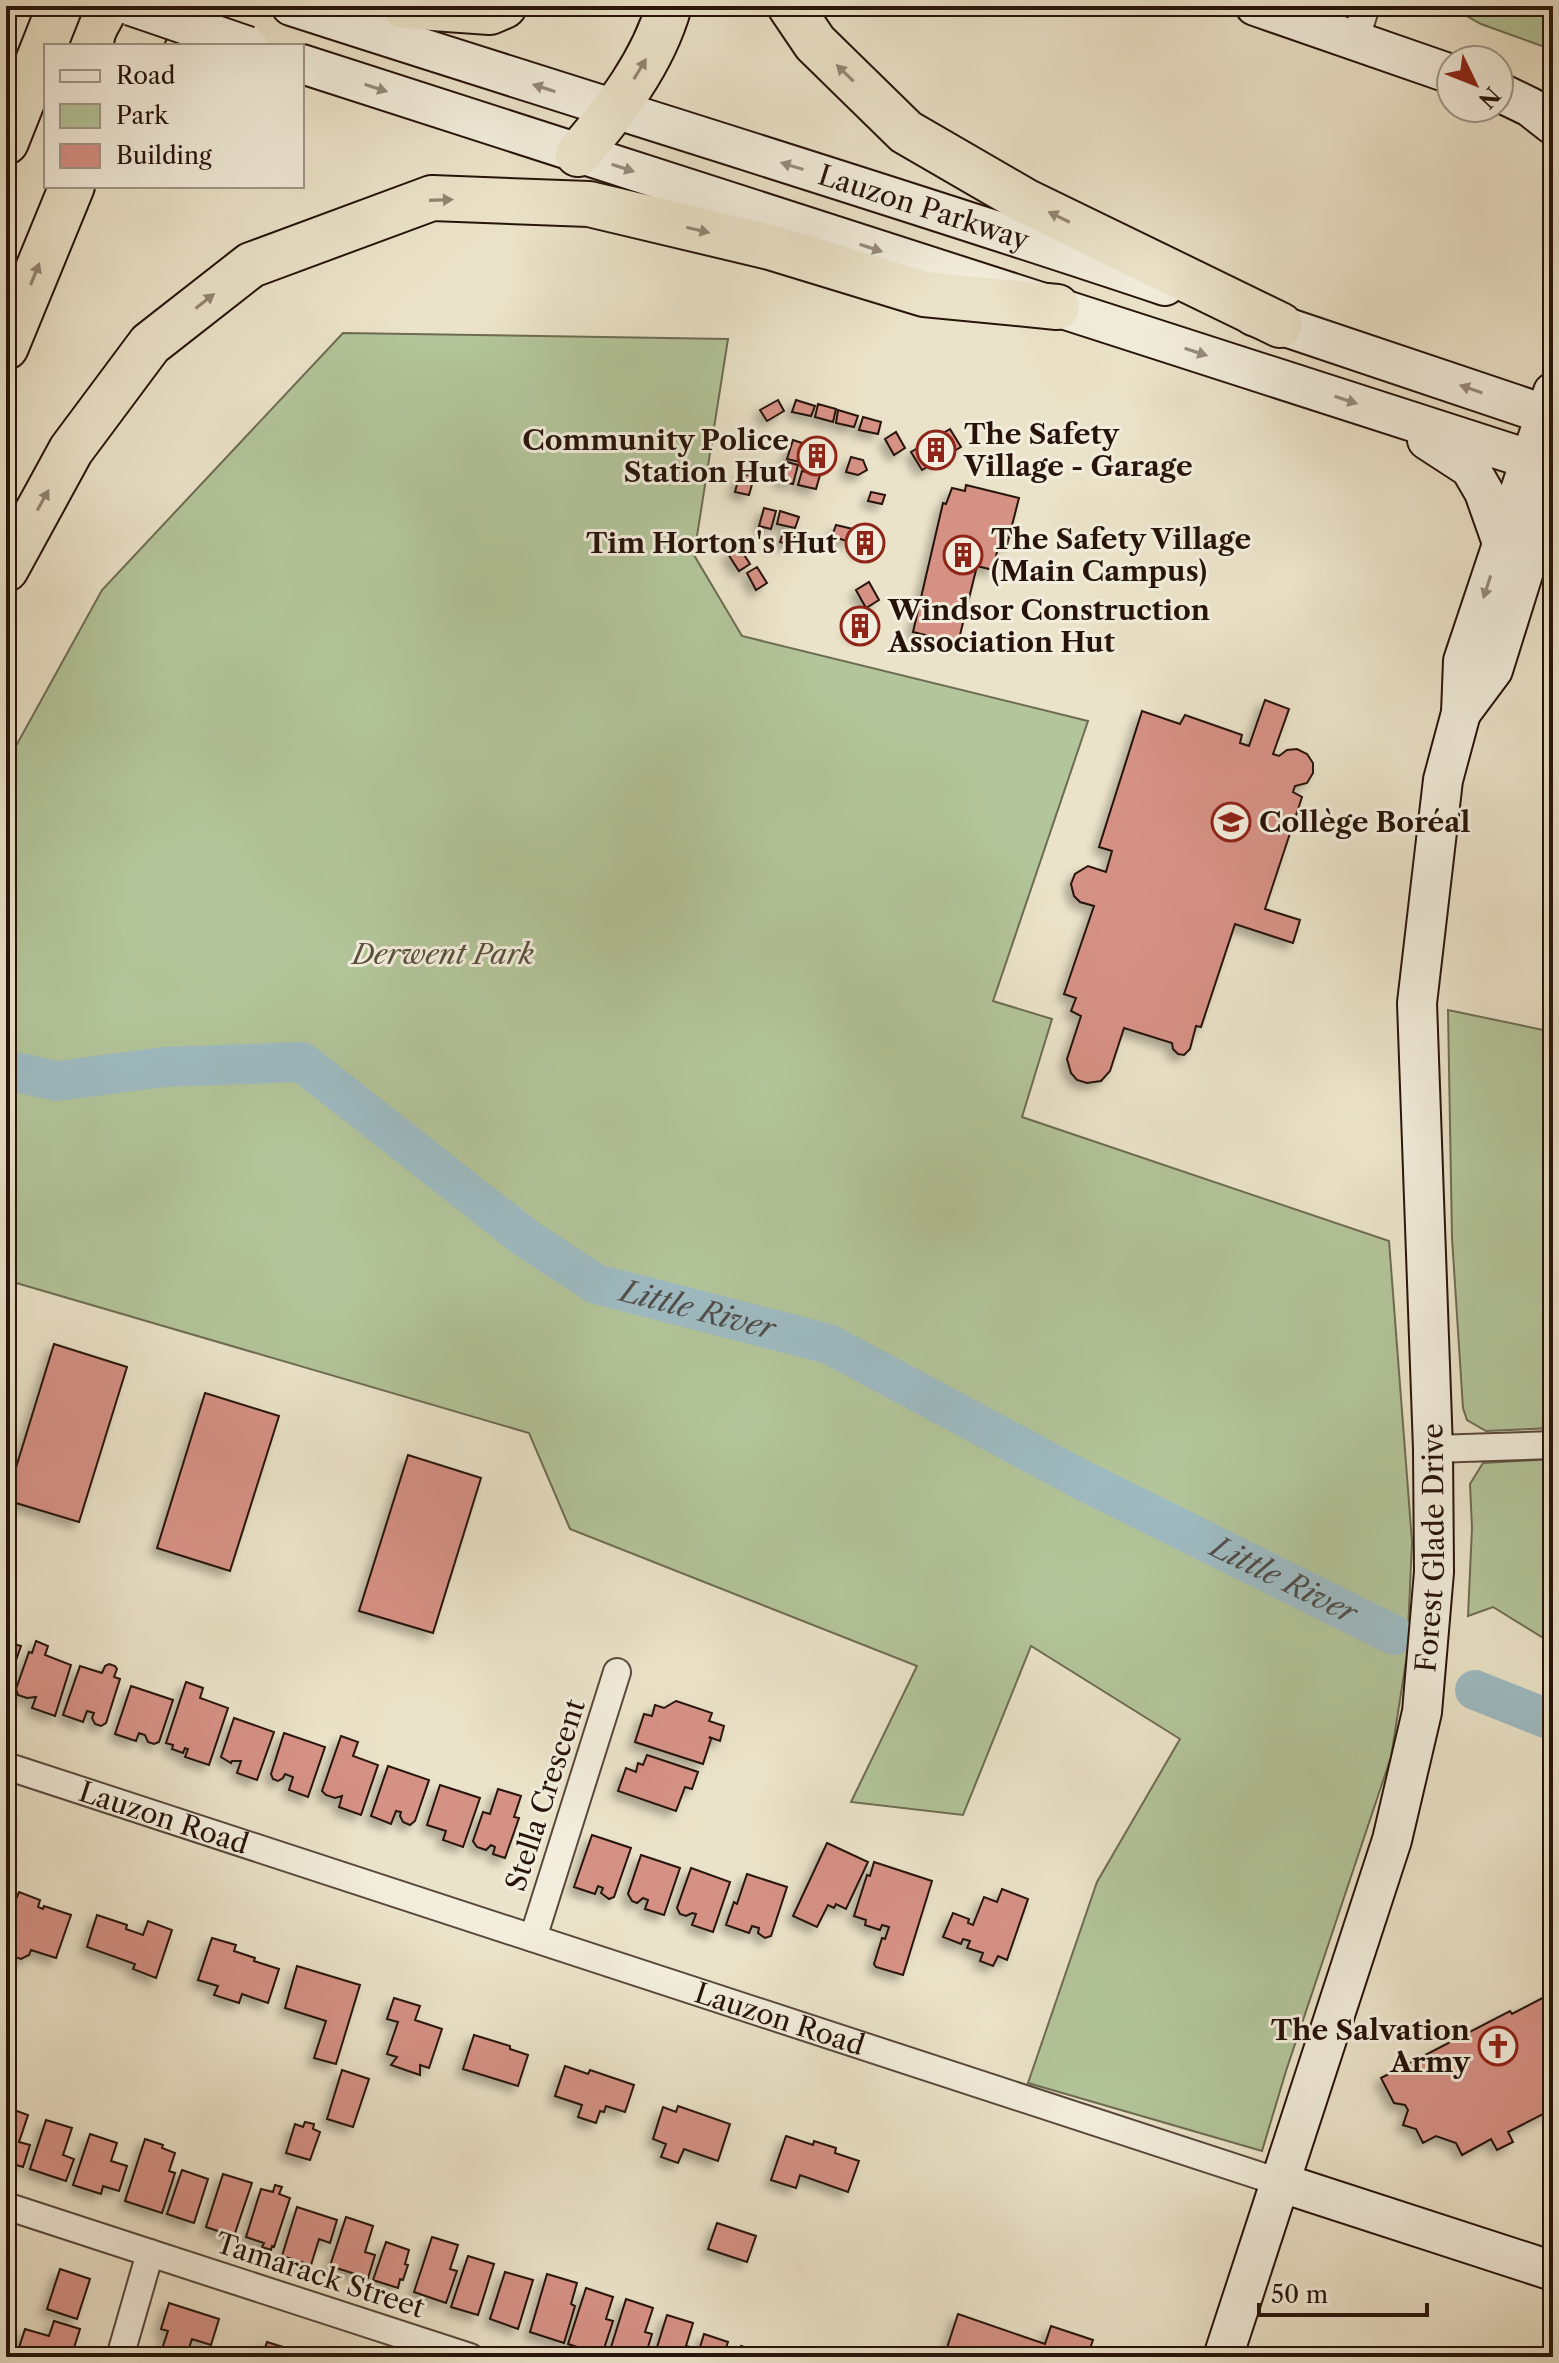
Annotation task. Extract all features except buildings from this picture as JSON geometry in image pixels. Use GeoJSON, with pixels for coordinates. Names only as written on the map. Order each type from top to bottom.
{"type":"FeatureCollection","features":[{"type":"Feature","properties":{"kind":"highway"},"geometry":{"type":"LineString","coordinates":[[6,73],[41,6]]}},
{"type":"Feature","properties":{"kind":"highway"},"geometry":{"type":"LineString","coordinates":[[45,44],[60,6]]}},
{"type":"Feature","properties":{"kind":"highway"},"geometry":{"type":"LineString","coordinates":[[131,44],[147,6]]}},
{"type":"Feature","properties":{"kind":"highway"},"geometry":{"type":"LineString","coordinates":[[138,44],[159,6]]}},
{"type":"Feature","properties":{"kind":"highway"},"geometry":{"type":"LineString","coordinates":[[404,6],[490,12],[504,6]]}},
{"type":"Feature","properties":{"kind":"highway"},"geometry":{"type":"LineString","coordinates":[[578,154],[615,111],[661,33],[669,6]]}},
{"type":"Feature","properties":{"kind":"highway"},"geometry":{"type":"LineString","coordinates":[[790,6],[815,43],[906,132],[1025,201],[1280,325]]}},
{"type":"Feature","properties":{"kind":"highway"},"geometry":{"type":"LineString","coordinates":[[6,142],[44,46]]}},
{"type":"Feature","properties":{"kind":"highway"},"geometry":{"type":"LineString","coordinates":[[6,347],[71,188]]}},
{"type":"Feature","properties":{"kind":"highway"},"geometry":{"type":"LineString","coordinates":[[6,569],[71,450],[150,344],[251,265],[432,198],[589,204],[770,247],[924,294],[1057,307]]}},
{"type":"Feature","properties":{"kind":"main road"},"geometry":{"type":"LineString","coordinates":[[131,6],[242,44]]}},
{"type":"Feature","properties":{"kind":"main road","name":"Lauzon Parkway"},"geometry":{"type":"LineString","coordinates":[[291,6],[1000,231],[1280,325],[1550,407]]}},
{"type":"Feature","properties":{"kind":"main road"},"geometry":{"type":"LineString","coordinates":[[1255,6],[1360,23],[1435,65]]}},
{"type":"Feature","properties":{"kind":"main road","name":"Lauzon Parkway"},"geometry":{"type":"LineString","coordinates":[[304,65],[1388,414],[1545,469]]}},
{"type":"Feature","properties":{"kind":"main road"},"geometry":{"type":"LineString","coordinates":[[1515,100],[1553,125]]}},
{"type":"Feature","properties":{"kind":"main road"},"geometry":{"type":"LineString","coordinates":[[1545,469],[1550,407]]}},
{"type":"Feature","properties":{"kind":"main road"},"geometry":{"type":"LineString","coordinates":[[1388,414],[1470,468],[1484,492],[1502,543]]}},
{"type":"Feature","properties":{"kind":"main road","name":"Forest Glade Drive"},"geometry":{"type":"LineString","coordinates":[[1223,2357],[1392,1840],[1422,1712],[1434,1572],[1433,1449],[1417,1003],[1443,780],[1461,713],[1463,661],[1502,543],[1545,469]]}},
{"type":"Feature","properties":{"kind":"main road","name":"Forest Glade Drive"},"geometry":{"type":"LineString","coordinates":[[1461,713],[1493,670],[1545,469]]}},
{"type":"Feature","properties":{"kind":"main road","name":"Lauzon Road"},"geometry":{"type":"LineString","coordinates":[[1279,2182],[1553,2271]]}},
{"type":"Feature","properties":{"kind":"street"},"geometry":{"type":"LineString","coordinates":[[1433,1449],[1553,1445]]}},
{"type":"Feature","properties":{"kind":"street","name":"Stella Crescent"},"geometry":{"type":"LineString","coordinates":[[533,1938],[617,1672]]}},
{"type":"Feature","properties":{"kind":"street","name":"Lauzon Road"},"geometry":{"type":"LineString","coordinates":[[6,1766],[1279,2182]]}},
{"type":"Feature","properties":{"kind":"street","name":"Tamarack Street"},"geometry":{"type":"LineString","coordinates":[[6,2206],[470,2357]]}},
{"type":"Feature","properties":{"kind":"street"},"geometry":{"type":"LineString","coordinates":[[120,2357],[150,2253]]}},
{"type":"Feature","properties":{"kind":"green space"},"geometry":{"type":"Polygon","coordinates":[[[1456,6],[1553,6],[1553,50],[1481,24],[1458,11],[1456,6]]]}},
{"type":"Feature","properties":{"kind":"green space","name":"Derwent Park"},"geometry":{"type":"Polygon","coordinates":[[[343,333],[728,339],[694,555],[742,636],[1088,721],[993,1001],[1052,1019],[1022,1117],[1389,1241],[1412,1542],[1407,1655],[1391,1757],[1262,2151],[1028,2083],[1097,1882],[1180,1739],[1031,1646],[963,1815],[851,1802],[917,1666],[570,1529],[529,1433],[6,1280],[6,764],[102,590],[343,333]]]}},
{"type":"Feature","properties":{"kind":"green space"},"geometry":{"type":"Polygon","coordinates":[[[1448,1010],[1553,1032],[1553,1428],[1486,1431],[1467,1420],[1463,1408],[1452,1238],[1448,1010]]]}},
{"type":"Feature","properties":{"kind":"green space"},"geometry":{"type":"Polygon","coordinates":[[[1553,1459],[1553,1644],[1493,1607],[1468,1616],[1472,1528],[1470,1484],[1483,1463],[1553,1459]]]}},
{"type":"Feature","properties":{"kind":"waterway","name":"Little River"},"geometry":{"type":"LineString","coordinates":[[6,1070],[57,1081],[164,1067],[302,1062],[527,1239],[596,1284],[829,1344],[1082,1480],[1394,1635]]}},
{"type":"Feature","properties":{"kind":"waterway","name":"Little River"},"geometry":{"type":"LineString","coordinates":[[1475,1690],[1553,1721]]}},
{"type":"Feature","properties":{"kind":"place","name":"The Safety Village - Garage"},"geometry":{"type":"Point","coordinates":[936,450]}},
{"type":"Feature","properties":{"kind":"place","name":"Community Police Station Hut"},"geometry":{"type":"Point","coordinates":[817,456]}},
{"type":"Feature","properties":{"kind":"place","name":"Tim Horton's Hut"},"geometry":{"type":"Point","coordinates":[865,543]}},
{"type":"Feature","properties":{"kind":"place","name":"The Safety Village (Main Campus)"},"geometry":{"type":"Point","coordinates":[963,555]}},
{"type":"Feature","properties":{"kind":"place","name":"Windsor Construction Association Hut"},"geometry":{"type":"Point","coordinates":[860,626]}},
{"type":"Feature","properties":{"kind":"place","name":"Collège Boréal"},"geometry":{"type":"Point","coordinates":[1231,822]}},
{"type":"Feature","properties":{"kind":"place","name":"The Salvation Army"},"geometry":{"type":"Point","coordinates":[1498,2046]}}]}
